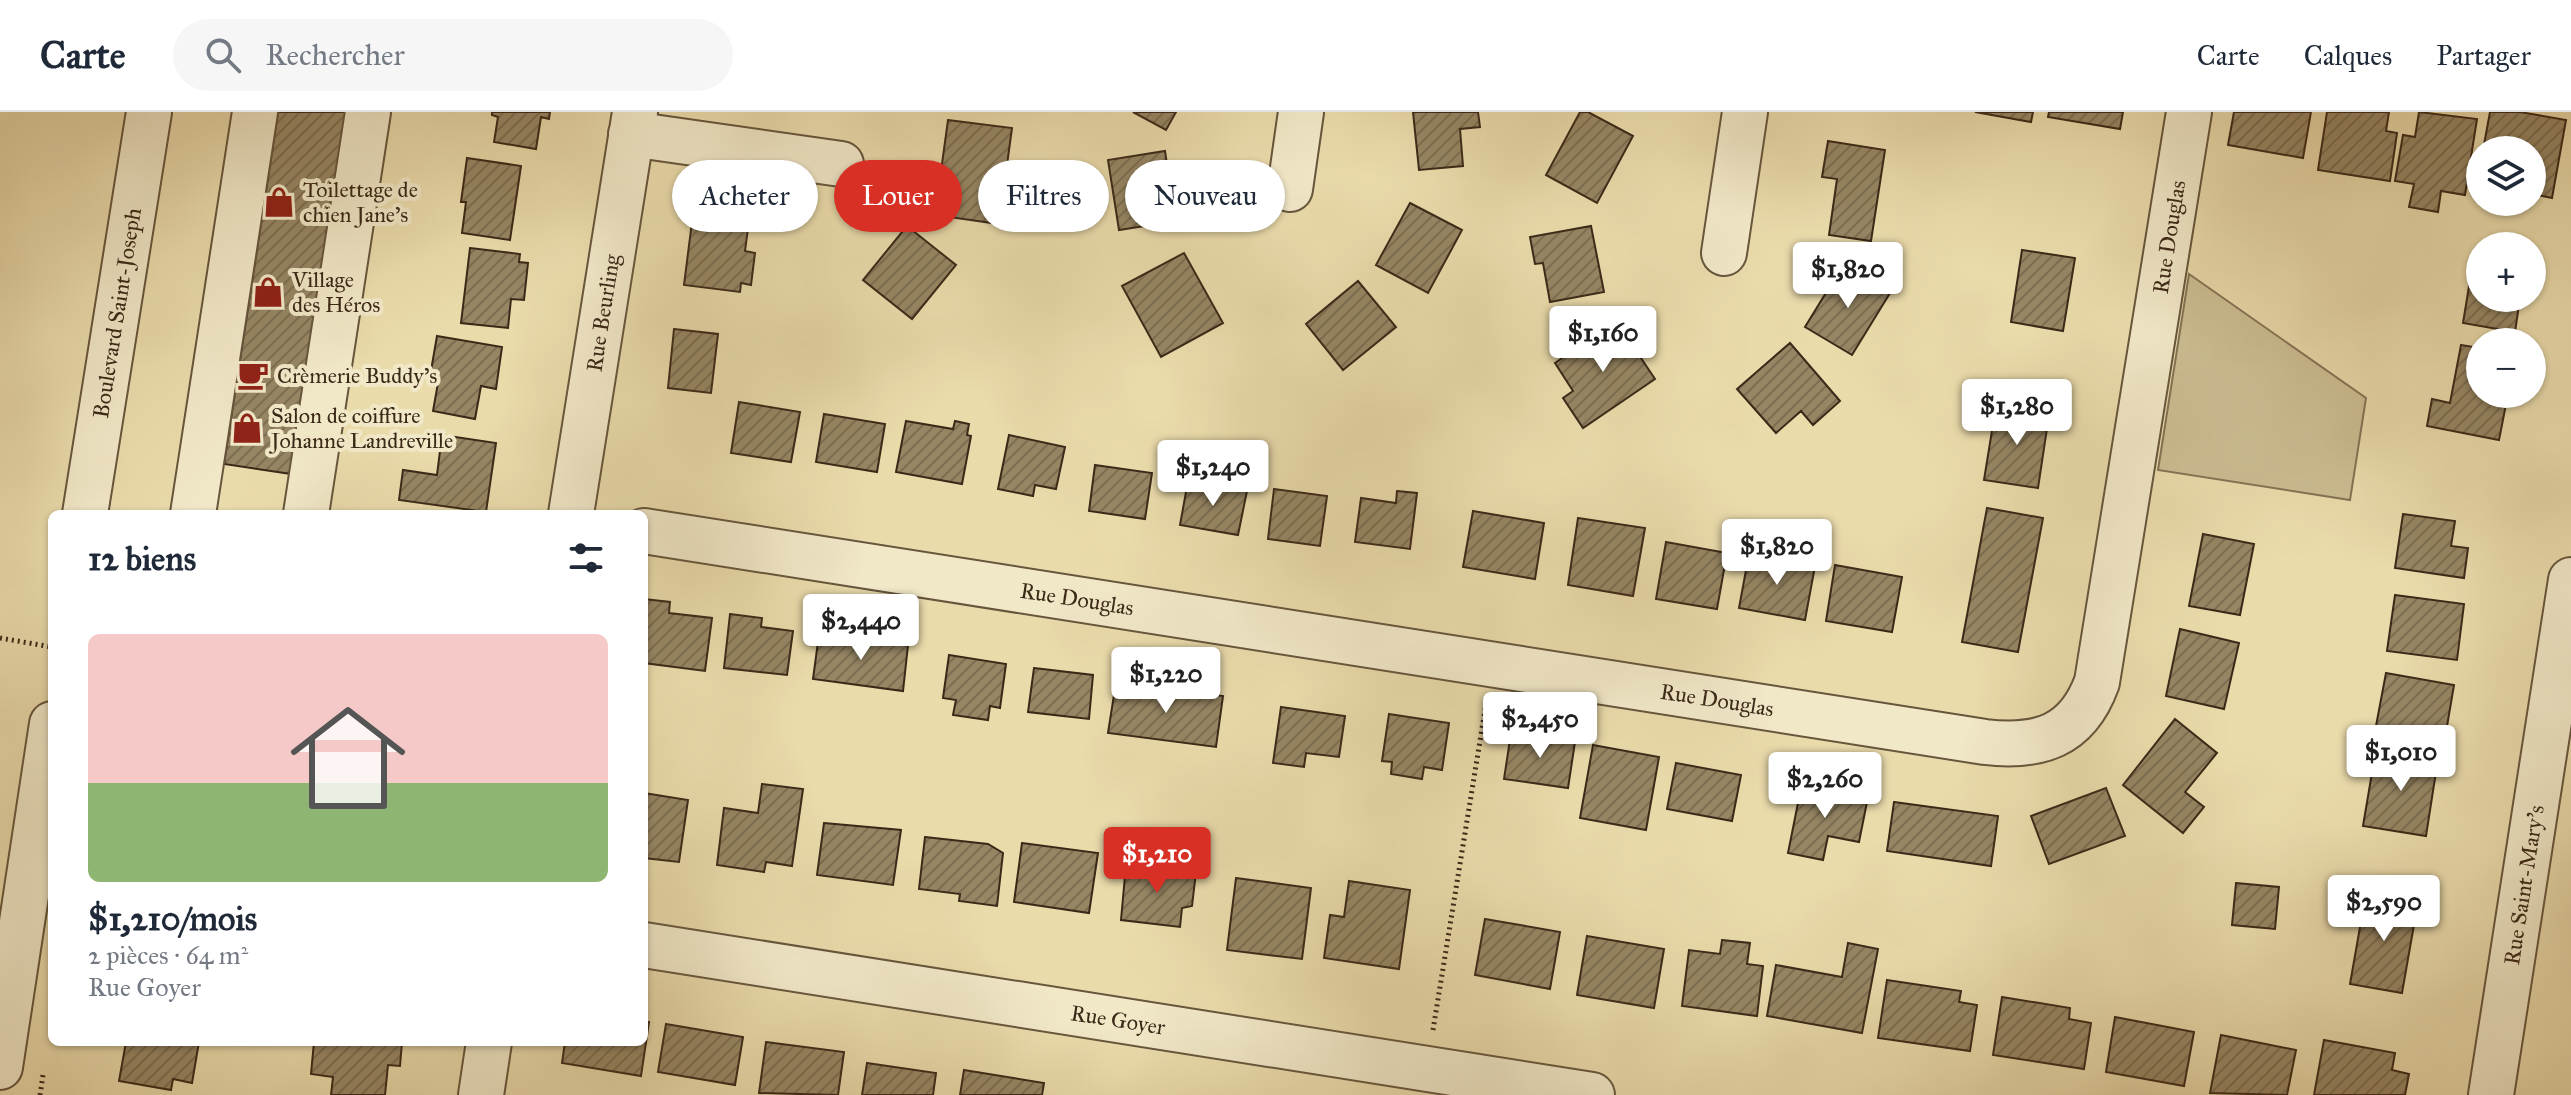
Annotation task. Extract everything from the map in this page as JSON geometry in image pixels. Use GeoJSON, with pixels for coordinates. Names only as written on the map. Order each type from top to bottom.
{"type":"FeatureCollection","features":[{"type":"Feature","properties":{"kind":"street","name":"Boulevard Saint-Joseph"},"geometry":{"type":"LineString","coordinates":[[86,510],[149,112]]}},
{"type":"Feature","properties":{"kind":"street"},"geometry":{"type":"LineString","coordinates":[[194,510],[255,112]]}},
{"type":"Feature","properties":{"kind":"street"},"geometry":{"type":"LineString","coordinates":[[307,510],[368,112]]}},
{"type":"Feature","properties":{"kind":"street"},"geometry":{"type":"LineString","coordinates":[[1290,189],[1301,112]]}},
{"type":"Feature","properties":{"kind":"street"},"geometry":{"type":"LineString","coordinates":[[1724,253],[1745,112]]}},
{"type":"Feature","properties":{"kind":"street","name":"Rue Douglas"},"geometry":{"type":"LineString","coordinates":[[648,532],[1985,742],[2006,744],[2037,741],[2066,729],[2079,717],[2089,703],[2097,682],[2189,112]]}},
{"type":"Feature","properties":{"kind":"street"},"geometry":{"type":"LineString","coordinates":[[633,123],[834,163]]}},
{"type":"Feature","properties":{"kind":"street","name":"Rue Beurling"},"geometry":{"type":"LineString","coordinates":[[572,510],[633,123]]}},
{"type":"Feature","properties":{"kind":"street","name":"Rue Saint-Mary's"},"geometry":{"type":"LineString","coordinates":[[2491,1095],[2571,580]]}},
{"type":"Feature","properties":{"kind":"street"},"geometry":{"type":"LineString","coordinates":[[0,1067],[48,750]]}},
{"type":"Feature","properties":{"kind":"street","name":"Rue Goyer"},"geometry":{"type":"LineString","coordinates":[[648,946],[1592,1095]]}},
{"type":"Feature","properties":{"kind":"street"},"geometry":{"type":"LineString","coordinates":[[481,1095],[488,1046]]}},
{"type":"Feature","properties":{"kind":"path"},"geometry":{"type":"LineString","coordinates":[[0,638],[48,646]]}},
{"type":"Feature","properties":{"kind":"path"},"geometry":{"type":"LineString","coordinates":[[1433,1033],[1487,700]]}},
{"type":"Feature","properties":{"kind":"shaded area"},"geometry":{"type":"Polygon","coordinates":[[[2189,274],[2366,398],[2350,500],[2158,470],[2189,274]]]}},
{"type":"Feature","properties":{"kind":"building"},"geometry":{"type":"Polygon","coordinates":[[[278,112],[354,112],[298,475],[224,464],[278,112]]]}},
{"type":"Feature","properties":{"kind":"building"},"geometry":{"type":"Polygon","coordinates":[[[492,112],[550,112],[549,119],[541,117],[536,149],[494,142],[498,117],[492,112]]]}},
{"type":"Feature","properties":{"kind":"building"},"geometry":{"type":"Polygon","coordinates":[[[1133,112],[1176,112],[1166,130],[1133,112]]]}},
{"type":"Feature","properties":{"kind":"building"},"geometry":{"type":"Polygon","coordinates":[[[1413,112],[1478,112],[1480,127],[1460,129],[1463,166],[1419,170],[1413,112]]]}},
{"type":"Feature","properties":{"kind":"building"},"geometry":{"type":"Polygon","coordinates":[[[1580,112],[1588,112],[1633,136],[1597,203],[1546,175],[1580,112]]]}},
{"type":"Feature","properties":{"kind":"building"},"geometry":{"type":"Polygon","coordinates":[[[1975,112],[2033,112],[2031,122],[1975,112]]]}},
{"type":"Feature","properties":{"kind":"building"},"geometry":{"type":"Polygon","coordinates":[[[2049,112],[2123,112],[2120,129],[2048,117],[2049,112]]]}},
{"type":"Feature","properties":{"kind":"building"},"geometry":{"type":"Polygon","coordinates":[[[2234,112],[2311,112],[2303,158],[2228,145],[2234,112]]]}},
{"type":"Feature","properties":{"kind":"building"},"geometry":{"type":"Polygon","coordinates":[[[2327,112],[2389,112],[2386,131],[2397,133],[2390,181],[2318,170],[2327,112]]]}},
{"type":"Feature","properties":{"kind":"building"},"geometry":{"type":"Polygon","coordinates":[[[2419,112],[2477,119],[2474,136],[2466,136],[2465,195],[2441,191],[2438,212],[2409,207],[2414,184],[2395,181],[2403,135],[2415,137],[2419,112]]]}},
{"type":"Feature","properties":{"kind":"building"},"geometry":{"type":"Polygon","coordinates":[[[2490,112],[2520,112],[2566,120],[2552,198],[2546,197],[2546,136],[2486,136],[2490,112]]]}},
{"type":"Feature","properties":{"kind":"building"},"geometry":{"type":"Polygon","coordinates":[[[948,120],[1012,128],[1008,160],[978,160],[978,221],[962,219],[962,160],[943,160],[948,120]]]}},
{"type":"Feature","properties":{"kind":"building"},"geometry":{"type":"Polygon","coordinates":[[[1828,141],[1885,150],[1871,241],[1829,235],[1837,179],[1822,177],[1828,141]]]}},
{"type":"Feature","properties":{"kind":"building"},"geometry":{"type":"Polygon","coordinates":[[[1165,151],[1166,160],[1125,160],[1125,229],[1119,230],[1108,160],[1165,151]]]}},
{"type":"Feature","properties":{"kind":"building"},"geometry":{"type":"Polygon","coordinates":[[[467,158],[521,166],[510,240],[462,233],[466,202],[461,202],[467,158]]]}},
{"type":"Feature","properties":{"kind":"building"},"geometry":{"type":"Polygon","coordinates":[[[1410,203],[1462,230],[1428,293],[1376,265],[1410,203]]]}},
{"type":"Feature","properties":{"kind":"building"},"geometry":{"type":"Polygon","coordinates":[[[1591,226],[1604,292],[1550,302],[1543,263],[1535,264],[1530,237],[1591,226]]]}},
{"type":"Feature","properties":{"kind":"building"},"geometry":{"type":"Polygon","coordinates":[[[691,232],[748,232],[745,251],[755,253],[751,285],[741,283],[740,292],[684,285],[691,232]]]}},
{"type":"Feature","properties":{"kind":"building"},"geometry":{"type":"Polygon","coordinates":[[[902,232],[915,232],[956,265],[912,319],[863,280],[902,232]]]}},
{"type":"Feature","properties":{"kind":"building"},"geometry":{"type":"Polygon","coordinates":[[[470,248],[520,254],[519,262],[528,263],[524,300],[511,299],[508,328],[461,323],[470,248]]]}},
{"type":"Feature","properties":{"kind":"building"},"geometry":{"type":"Polygon","coordinates":[[[2022,250],[2075,258],[2063,331],[2011,322],[2022,250]]]}},
{"type":"Feature","properties":{"kind":"building"},"geometry":{"type":"Polygon","coordinates":[[[1184,253],[1223,323],[1161,357],[1122,286],[1184,253]]]}},
{"type":"Feature","properties":{"kind":"building"},"geometry":{"type":"Polygon","coordinates":[[[1843,265],[1890,293],[1852,355],[1805,327],[1843,265]]]}},
{"type":"Feature","properties":{"kind":"building"},"geometry":{"type":"Polygon","coordinates":[[[1358,281],[1396,327],[1343,370],[1306,324],[1358,281]]]}},
{"type":"Feature","properties":{"kind":"building"},"geometry":{"type":"Polygon","coordinates":[[[2466,305],[2466,312],[2518,312],[2516,328],[2463,323],[2466,305]]]}},
{"type":"Feature","properties":{"kind":"building"},"geometry":{"type":"Polygon","coordinates":[[[1616,321],[1655,379],[1583,428],[1563,398],[1573,391],[1555,363],[1616,321]]]}},
{"type":"Feature","properties":{"kind":"building"},"geometry":{"type":"Polygon","coordinates":[[[674,329],[718,334],[711,393],[668,388],[674,329]]]}},
{"type":"Feature","properties":{"kind":"building"},"geometry":{"type":"Polygon","coordinates":[[[437,336],[502,347],[496,389],[481,386],[475,419],[433,411],[438,383],[429,382],[437,336]]]}},
{"type":"Feature","properties":{"kind":"building"},"geometry":{"type":"Polygon","coordinates":[[[1790,343],[1840,401],[1813,425],[1801,411],[1776,433],[1737,389],[1790,343]]]}},
{"type":"Feature","properties":{"kind":"building"},"geometry":{"type":"Polygon","coordinates":[[[2461,345],[2466,346],[2466,408],[2505,408],[2499,440],[2427,426],[2432,399],[2450,403],[2461,345]]]}},
{"type":"Feature","properties":{"kind":"building"},"geometry":{"type":"Polygon","coordinates":[[[739,402],[800,412],[791,462],[731,453],[739,402]]]}},
{"type":"Feature","properties":{"kind":"building"},"geometry":{"type":"Polygon","coordinates":[[[1996,406],[2049,415],[2038,488],[1984,480],[1996,406]]]}},
{"type":"Feature","properties":{"kind":"building"},"geometry":{"type":"Polygon","coordinates":[[[824,414],[885,424],[877,472],[816,462],[824,414]]]}},
{"type":"Feature","properties":{"kind":"building"},"geometry":{"type":"Polygon","coordinates":[[[906,421],[953,429],[955,421],[969,424],[967,435],[971,436],[962,484],[896,472],[906,421]]]}},
{"type":"Feature","properties":{"kind":"building"},"geometry":{"type":"Polygon","coordinates":[[[442,435],[496,443],[486,510],[399,500],[403,470],[437,475],[442,435]]]}},
{"type":"Feature","properties":{"kind":"building"},"geometry":{"type":"Polygon","coordinates":[[[1009,435],[1065,447],[1056,489],[1035,485],[1033,496],[998,489],[1009,435]]]}},
{"type":"Feature","properties":{"kind":"building"},"geometry":{"type":"Polygon","coordinates":[[[1095,465],[1152,473],[1145,519],[1089,511],[1095,465]]]}},
{"type":"Feature","properties":{"kind":"building"},"geometry":{"type":"Polygon","coordinates":[[[1188,481],[1247,491],[1238,535],[1180,525],[1188,481]]]}},
{"type":"Feature","properties":{"kind":"building"},"geometry":{"type":"Polygon","coordinates":[[[1274,489],[1327,496],[1320,546],[1268,539],[1274,489]]]}},
{"type":"Feature","properties":{"kind":"building"},"geometry":{"type":"Polygon","coordinates":[[[1397,491],[1417,493],[1410,549],[1355,542],[1361,498],[1396,503],[1397,491]]]}},
{"type":"Feature","properties":{"kind":"building"},"geometry":{"type":"Polygon","coordinates":[[[1987,508],[2043,518],[2018,652],[1962,642],[1987,508]]]}},
{"type":"Feature","properties":{"kind":"building"},"geometry":{"type":"Polygon","coordinates":[[[1473,511],[1544,523],[1535,579],[1463,567],[1473,511]]]}},
{"type":"Feature","properties":{"kind":"building"},"geometry":{"type":"Polygon","coordinates":[[[2403,514],[2455,521],[2451,546],[2468,548],[2464,578],[2395,568],[2403,514]]]}},
{"type":"Feature","properties":{"kind":"building"},"geometry":{"type":"Polygon","coordinates":[[[1578,518],[1645,528],[1633,596],[1568,585],[1578,518]]]}},
{"type":"Feature","properties":{"kind":"building"},"geometry":{"type":"Polygon","coordinates":[[[2203,534],[2254,544],[2240,615],[2189,606],[2203,534]]]}},
{"type":"Feature","properties":{"kind":"building"},"geometry":{"type":"Polygon","coordinates":[[[1666,542],[1727,553],[1717,609],[1656,599],[1666,542]]]}},
{"type":"Feature","properties":{"kind":"building"},"geometry":{"type":"Polygon","coordinates":[[[1749,554],[1815,566],[1805,620],[1739,608],[1749,554]]]}},
{"type":"Feature","properties":{"kind":"building"},"geometry":{"type":"Polygon","coordinates":[[[1835,565],[1902,577],[1892,632],[1826,621],[1835,565]]]}},
{"type":"Feature","properties":{"kind":"building"},"geometry":{"type":"Polygon","coordinates":[[[2395,595],[2464,604],[2457,660],[2387,651],[2395,595]]]}},
{"type":"Feature","properties":{"kind":"building"},"geometry":{"type":"Polygon","coordinates":[[[648,599],[670,602],[669,613],[712,618],[705,671],[648,664],[648,599]]]}},
{"type":"Feature","properties":{"kind":"building"},"geometry":{"type":"Polygon","coordinates":[[[730,614],[762,618],[761,627],[793,631],[787,675],[724,668],[730,614]]]}},
{"type":"Feature","properties":{"kind":"building"},"geometry":{"type":"Polygon","coordinates":[[[2180,629],[2239,643],[2224,709],[2166,696],[2180,629]]]}},
{"type":"Feature","properties":{"kind":"building"},"geometry":{"type":"Polygon","coordinates":[[[819,634],[908,645],[903,691],[813,679],[819,634]]]}},
{"type":"Feature","properties":{"kind":"building"},"geometry":{"type":"Polygon","coordinates":[[[949,655],[1006,664],[1000,708],[990,706],[988,720],[953,715],[956,700],[943,698],[949,655]]]}},
{"type":"Feature","properties":{"kind":"building"},"geometry":{"type":"Polygon","coordinates":[[[1034,668],[1093,675],[1089,719],[1028,712],[1034,668]]]}},
{"type":"Feature","properties":{"kind":"building"},"geometry":{"type":"Polygon","coordinates":[[[2386,673],[2454,685],[2445,738],[2376,726],[2386,673]]]}},
{"type":"Feature","properties":{"kind":"building"},"geometry":{"type":"Polygon","coordinates":[[[1116,682],[1223,696],[1216,747],[1108,733],[1116,682]]]}},
{"type":"Feature","properties":{"kind":"building"},"geometry":{"type":"Polygon","coordinates":[[[1281,707],[1345,716],[1339,757],[1306,753],[1304,767],[1273,763],[1281,707]]]}},
{"type":"Feature","properties":{"kind":"building"},"geometry":{"type":"Polygon","coordinates":[[[1389,714],[1449,723],[1442,770],[1424,767],[1422,779],[1391,774],[1392,762],[1382,761],[1389,714]]]}},
{"type":"Feature","properties":{"kind":"building"},"geometry":{"type":"Polygon","coordinates":[[[2175,719],[2217,753],[2185,792],[2204,807],[2183,833],[2123,785],[2175,719]]]}},
{"type":"Feature","properties":{"kind":"building"},"geometry":{"type":"Polygon","coordinates":[[[1511,733],[1575,742],[1568,788],[1504,779],[1511,733]]]}},
{"type":"Feature","properties":{"kind":"building"},"geometry":{"type":"Polygon","coordinates":[[[1593,745],[1659,757],[1646,830],[1580,818],[1593,745]]]}},
{"type":"Feature","properties":{"kind":"building"},"geometry":{"type":"Polygon","coordinates":[[[2376,749],[2438,759],[2426,836],[2363,826],[2376,749]]]}},
{"type":"Feature","properties":{"kind":"building"},"geometry":{"type":"Polygon","coordinates":[[[1676,763],[1741,775],[1732,821],[1667,809],[1676,763]]]}},
{"type":"Feature","properties":{"kind":"building"},"geometry":{"type":"Polygon","coordinates":[[[1802,783],[1868,797],[1859,842],[1828,836],[1823,860],[1788,853],[1802,783]]]}},
{"type":"Feature","properties":{"kind":"building"},"geometry":{"type":"Polygon","coordinates":[[[762,784],[803,789],[792,866],[766,862],[764,872],[717,865],[724,808],[758,813],[762,784]]]}},
{"type":"Feature","properties":{"kind":"building"},"geometry":{"type":"Polygon","coordinates":[[[2106,788],[2125,836],[2049,864],[2031,816],[2106,788]]]}},
{"type":"Feature","properties":{"kind":"building"},"geometry":{"type":"Polygon","coordinates":[[[648,794],[688,800],[679,862],[648,858],[648,794]]]}},
{"type":"Feature","properties":{"kind":"building"},"geometry":{"type":"Polygon","coordinates":[[[1894,802],[1998,816],[1991,866],[1887,851],[1894,802]]]}},
{"type":"Feature","properties":{"kind":"building"},"geometry":{"type":"Polygon","coordinates":[[[824,823],[901,830],[893,885],[817,875],[824,823]]]}},
{"type":"Feature","properties":{"kind":"building"},"geometry":{"type":"Polygon","coordinates":[[[925,837],[988,844],[1003,853],[997,906],[959,901],[960,894],[919,889],[925,837]]]}},
{"type":"Feature","properties":{"kind":"building"},"geometry":{"type":"Polygon","coordinates":[[[1022,843],[1098,853],[1089,913],[1014,902],[1022,843]]]}},
{"type":"Feature","properties":{"kind":"building"},"geometry":{"type":"Polygon","coordinates":[[[1126,865],[1196,872],[1192,906],[1182,908],[1180,927],[1121,920],[1126,865]]]}},
{"type":"Feature","properties":{"kind":"building"},"geometry":{"type":"Polygon","coordinates":[[[1236,878],[1311,888],[1302,959],[1227,950],[1236,878]]]}},
{"type":"Feature","properties":{"kind":"building"},"geometry":{"type":"Polygon","coordinates":[[[1349,881],[1410,890],[1399,969],[1324,958],[1330,915],[1344,917],[1349,881]]]}},
{"type":"Feature","properties":{"kind":"building"},"geometry":{"type":"Polygon","coordinates":[[[2236,883],[2279,887],[2275,929],[2232,925],[2236,883]]]}},
{"type":"Feature","properties":{"kind":"building"},"geometry":{"type":"Polygon","coordinates":[[[2366,893],[2418,902],[2402,993],[2350,984],[2366,893]]]}},
{"type":"Feature","properties":{"kind":"building"},"geometry":{"type":"Polygon","coordinates":[[[1485,919],[1560,932],[1550,989],[1475,975],[1485,919]]]}},
{"type":"Feature","properties":{"kind":"building"},"geometry":{"type":"Polygon","coordinates":[[[1587,936],[1664,949],[1654,1008],[1577,995],[1587,936]]]}},
{"type":"Feature","properties":{"kind":"building"},"geometry":{"type":"Polygon","coordinates":[[[1722,940],[1750,943],[1747,964],[1763,966],[1757,1016],[1682,1006],[1689,950],[1720,954],[1722,940]]]}},
{"type":"Feature","properties":{"kind":"building"},"geometry":{"type":"Polygon","coordinates":[[[1848,943],[1878,949],[1862,1033],[1767,1016],[1776,965],[1842,977],[1848,943]]]}},
{"type":"Feature","properties":{"kind":"building"},"geometry":{"type":"Polygon","coordinates":[[[1887,980],[1961,991],[1959,1002],[1977,1005],[1970,1051],[1878,1038],[1887,980]]]}},
{"type":"Feature","properties":{"kind":"building"},"geometry":{"type":"Polygon","coordinates":[[[2002,997],[2070,1008],[2069,1019],[2091,1023],[2084,1069],[1993,1055],[2002,997]]]}},
{"type":"Feature","properties":{"kind":"building"},"geometry":{"type":"Polygon","coordinates":[[[2115,1017],[2194,1032],[2184,1086],[2106,1072],[2115,1017]]]}},
{"type":"Feature","properties":{"kind":"building"},"geometry":{"type":"Polygon","coordinates":[[[666,1024],[743,1037],[735,1085],[658,1072],[666,1024]]]}},
{"type":"Feature","properties":{"kind":"building"},"geometry":{"type":"Polygon","coordinates":[[[2221,1035],[2296,1050],[2287,1095],[2210,1093],[2221,1035]]]}},
{"type":"Feature","properties":{"kind":"building"},"geometry":{"type":"Polygon","coordinates":[[[2324,1040],[2395,1053],[2392,1070],[2409,1074],[2405,1095],[2314,1095],[2324,1040]]]}},
{"type":"Feature","properties":{"kind":"building"},"geometry":{"type":"Polygon","coordinates":[[[766,1042],[844,1052],[838,1095],[759,1093],[766,1042]]]}},
{"type":"Feature","properties":{"kind":"building"},"geometry":{"type":"Polygon","coordinates":[[[125,1046],[198,1046],[192,1083],[173,1079],[171,1090],[119,1081],[125,1046]]]}},
{"type":"Feature","properties":{"kind":"building"},"geometry":{"type":"Polygon","coordinates":[[[314,1046],[402,1046],[400,1066],[388,1065],[385,1095],[331,1095],[333,1077],[311,1074],[314,1046]]]}},
{"type":"Feature","properties":{"kind":"building"},"geometry":{"type":"Polygon","coordinates":[[[564,1046],[645,1046],[641,1076],[562,1063],[564,1046]]]}},
{"type":"Feature","properties":{"kind":"building"},"geometry":{"type":"Polygon","coordinates":[[[867,1063],[936,1073],[933,1095],[862,1095],[867,1063]]]}},
{"type":"Feature","properties":{"kind":"building"},"geometry":{"type":"Polygon","coordinates":[[[964,1070],[1044,1083],[1042,1095],[960,1095],[964,1070]]]}},
{"type":"Feature","properties":{"kind":"place","name":"Toilettage de chien Jane's"},"geometry":{"type":"Point","coordinates":[279,202]}},
{"type":"Feature","properties":{"kind":"place","name":"Village des Héros"},"geometry":{"type":"Point","coordinates":[268,292]}},
{"type":"Feature","properties":{"kind":"place","name":"Crèmerie Buddy's"},"geometry":{"type":"Point","coordinates":[253,375]}},
{"type":"Feature","properties":{"kind":"place","name":"Salon de coiffure Johanne Landreville"},"geometry":{"type":"Point","coordinates":[247,428]}}]}
